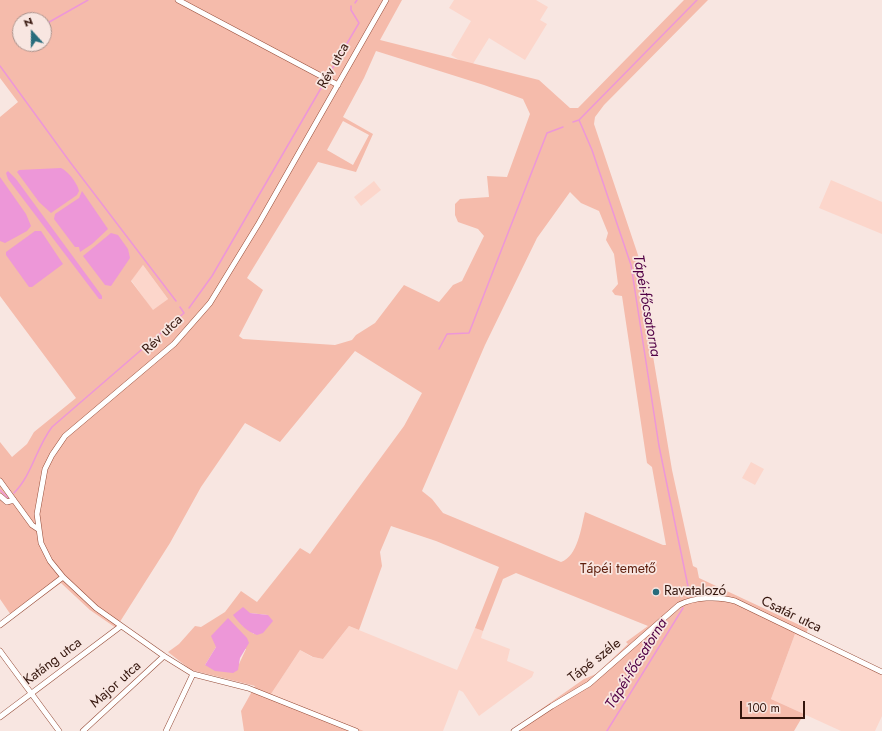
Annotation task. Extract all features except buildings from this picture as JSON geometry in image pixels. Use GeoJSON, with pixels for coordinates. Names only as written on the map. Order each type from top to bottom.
{"type":"FeatureCollection","features":[{"type":"Feature","properties":{"kind":"street"},"geometry":{"type":"LineString","coordinates":[[178,0],[338,85]]}},
{"type":"Feature","properties":{"kind":"street","name":"Rév utca"},"geometry":{"type":"LineString","coordinates":[[356,731],[248,688],[193,674],[120,626],[92,605],[63,578],[44,549],[38,529],[38,504],[44,475],[52,455],[61,441],[71,430],[174,344],[210,302],[259,223],[386,0]]}},
{"type":"Feature","properties":{"kind":"street"},"geometry":{"type":"LineString","coordinates":[[0,481],[32,525],[38,529]]}},
{"type":"Feature","properties":{"kind":"street"},"geometry":{"type":"LineString","coordinates":[[0,496],[7,502],[14,500]]}},
{"type":"Feature","properties":{"kind":"street"},"geometry":{"type":"LineString","coordinates":[[0,625],[63,578]]}},
{"type":"Feature","properties":{"kind":"street","name":"Csatár utca"},"geometry":{"type":"LineString","coordinates":[[685,602],[714,598],[735,601],[882,672]]}},
{"type":"Feature","properties":{"kind":"street","name":"Tápé széle"},"geometry":{"type":"LineString","coordinates":[[514,731],[589,684],[676,607],[685,602]]}},
{"type":"Feature","properties":{"kind":"street","name":"Katáng utca"},"geometry":{"type":"LineString","coordinates":[[0,717],[120,626]]}},
{"type":"Feature","properties":{"kind":"street"},"geometry":{"type":"LineString","coordinates":[[0,651],[59,731]]}},
{"type":"Feature","properties":{"kind":"street","name":"Major utca"},"geometry":{"type":"LineString","coordinates":[[83,731],[164,656]]}},
{"type":"Feature","properties":{"kind":"street"},"geometry":{"type":"LineString","coordinates":[[166,731],[193,674]]}},
{"type":"Feature","properties":{"kind":"shaded area"},"geometry":{"type":"Polygon","coordinates":[[[454,0],[536,0],[548,7],[540,20],[547,24],[525,60],[489,38],[471,67],[451,55],[471,21],[449,8],[454,0]]]}},
{"type":"Feature","properties":{"kind":"shaded area"},"geometry":{"type":"Polygon","coordinates":[[[61,168],[72,178],[79,191],[77,195],[51,213],[39,202],[17,172],[19,170],[61,168]]]}},
{"type":"Feature","properties":{"kind":"shaded area"},"geometry":{"type":"Polygon","coordinates":[[[8,171],[16,179],[102,296],[102,299],[99,299],[8,179],[6,173],[8,171]]]}},
{"type":"Feature","properties":{"kind":"shaded area"},"geometry":{"type":"Polygon","coordinates":[[[0,177],[26,214],[31,226],[27,231],[5,243],[0,241],[0,177]]]}},
{"type":"Feature","properties":{"kind":"shaded area"},"geometry":{"type":"Polygon","coordinates":[[[831,180],[882,202],[882,234],[819,208],[831,180]]]}},
{"type":"Feature","properties":{"kind":"shaded area"},"geometry":{"type":"Polygon","coordinates":[[[374,181],[381,190],[361,206],[354,197],[374,181]]]}},
{"type":"Feature","properties":{"kind":"shaded area"},"geometry":{"type":"Polygon","coordinates":[[[82,191],[108,229],[92,244],[80,252],[79,247],[75,247],[54,219],[55,214],[79,198],[82,191]]]}},
{"type":"Feature","properties":{"kind":"shaded area"},"geometry":{"type":"Polygon","coordinates":[[[35,231],[41,231],[63,264],[32,287],[29,287],[6,255],[6,252],[35,231]]]}},
{"type":"Feature","properties":{"kind":"shaded area"},"geometry":{"type":"Polygon","coordinates":[[[111,233],[118,235],[128,249],[130,258],[111,286],[105,285],[83,256],[111,233]]]}},
{"type":"Feature","properties":{"kind":"shaded area"},"geometry":{"type":"Polygon","coordinates":[[[143,265],[168,299],[153,311],[131,280],[143,265]]]}},
{"type":"Feature","properties":{"kind":"shaded area"},"geometry":{"type":"Polygon","coordinates":[[[751,462],[764,469],[755,485],[742,478],[751,462]]]}},
{"type":"Feature","properties":{"kind":"shaded area"},"geometry":{"type":"Polygon","coordinates":[[[243,607],[250,613],[268,615],[273,621],[263,633],[257,635],[253,634],[233,615],[243,607]]]}},
{"type":"Feature","properties":{"kind":"shaded area"},"geometry":{"type":"Polygon","coordinates":[[[228,618],[247,638],[249,643],[240,658],[238,670],[233,673],[215,671],[205,665],[216,647],[211,636],[228,618]]]}},
{"type":"Feature","properties":{"kind":"shaded area"},"geometry":{"type":"Polygon","coordinates":[[[349,626],[457,670],[475,628],[483,631],[481,638],[510,649],[507,661],[534,672],[532,677],[479,716],[463,692],[459,690],[443,731],[364,731],[271,694],[300,650],[312,657],[323,659],[349,626]]]}},
{"type":"Feature","properties":{"kind":"shaded area"},"geometry":{"type":"Polygon","coordinates":[[[795,634],[882,674],[882,716],[875,731],[841,731],[771,699],[795,634]]]}},
{"type":"Feature","properties":{"kind":"green space","name":"Tápéi temető"},"geometry":{"type":"Polygon","coordinates":[[[0,0],[402,0],[380,40],[539,80],[570,108],[578,108],[684,0],[708,0],[604,105],[595,117],[594,124],[642,267],[643,296],[672,470],[693,566],[697,568],[699,578],[808,629],[804,638],[795,634],[771,699],[804,714],[794,731],[510,731],[584,679],[596,674],[628,644],[626,642],[648,626],[516,573],[503,579],[483,631],[475,628],[499,567],[436,541],[391,526],[380,552],[382,566],[359,630],[349,626],[323,659],[313,657],[300,650],[271,694],[364,731],[244,731],[241,711],[255,686],[191,670],[168,652],[179,644],[195,626],[201,627],[225,612],[241,591],[257,602],[300,548],[310,554],[404,426],[422,393],[355,351],[280,442],[245,423],[201,487],[170,543],[116,628],[90,610],[61,583],[13,618],[0,599],[0,442],[12,457],[27,444],[34,432],[76,398],[0,296],[0,117],[18,102],[0,78],[0,0]],[[376,51],[364,78],[343,117],[373,134],[356,172],[318,162],[247,278],[263,290],[239,336],[243,339],[335,345],[352,340],[356,335],[375,323],[404,285],[439,302],[453,285],[462,281],[484,236],[478,229],[458,222],[455,215],[455,204],[460,199],[489,197],[487,176],[507,177],[530,114],[523,99],[484,85],[376,51]],[[343,121],[327,150],[353,165],[369,135],[343,121]],[[570,192],[537,238],[485,345],[422,491],[432,499],[443,513],[561,562],[567,559],[575,548],[585,512],[666,545],[652,467],[647,463],[622,296],[615,295],[612,291],[618,284],[614,254],[606,240],[608,233],[599,211],[581,203],[570,192]],[[143,265],[131,281],[153,310],[168,299],[143,265]],[[250,613],[242,625],[254,634],[268,615],[250,613]],[[216,647],[205,665],[239,664],[246,649],[216,647]]]}},
{"type":"Feature","properties":{"kind":"waterway"},"geometry":{"type":"LineString","coordinates":[[52,20],[88,0]]}},
{"type":"Feature","properties":{"kind":"waterway","name":"Tápéi-főcsatorna"},"geometry":{"type":"LineString","coordinates":[[573,122],[579,120],[697,0]]}},
{"type":"Feature","properties":{"kind":"waterway"},"geometry":{"type":"LineString","coordinates":[[329,74],[359,23],[351,10],[351,6]]}},
{"type":"Feature","properties":{"kind":"waterway"},"geometry":{"type":"LineString","coordinates":[[0,66],[70,162],[176,301]]}},
{"type":"Feature","properties":{"kind":"waterway"},"geometry":{"type":"LineString","coordinates":[[189,308],[212,276],[324,83]]}},
{"type":"Feature","properties":{"kind":"waterway","name":"Tápéi-főcsatorna"},"geometry":{"type":"LineString","coordinates":[[579,120],[592,150],[631,265],[659,446],[690,596]]}},
{"type":"Feature","properties":{"kind":"waterway"},"geometry":{"type":"LineString","coordinates":[[439,349],[447,334],[469,333],[547,133],[563,127]]}},
{"type":"Feature","properties":{"kind":"waterway"},"geometry":{"type":"LineString","coordinates":[[14,493],[30,470],[52,427],[184,313],[180,307]]}},
{"type":"Feature","properties":{"kind":"waterway"},"geometry":{"type":"LineString","coordinates":[[0,490],[8,498]]}},
{"type":"Feature","properties":{"kind":"waterway","name":"Tápéi-főcsatorna"},"geometry":{"type":"LineString","coordinates":[[607,731],[683,608]]}},
{"type":"Feature","properties":{"kind":"place","name":"Ravatalozó"},"geometry":{"type":"Point","coordinates":[656,592]}}]}
